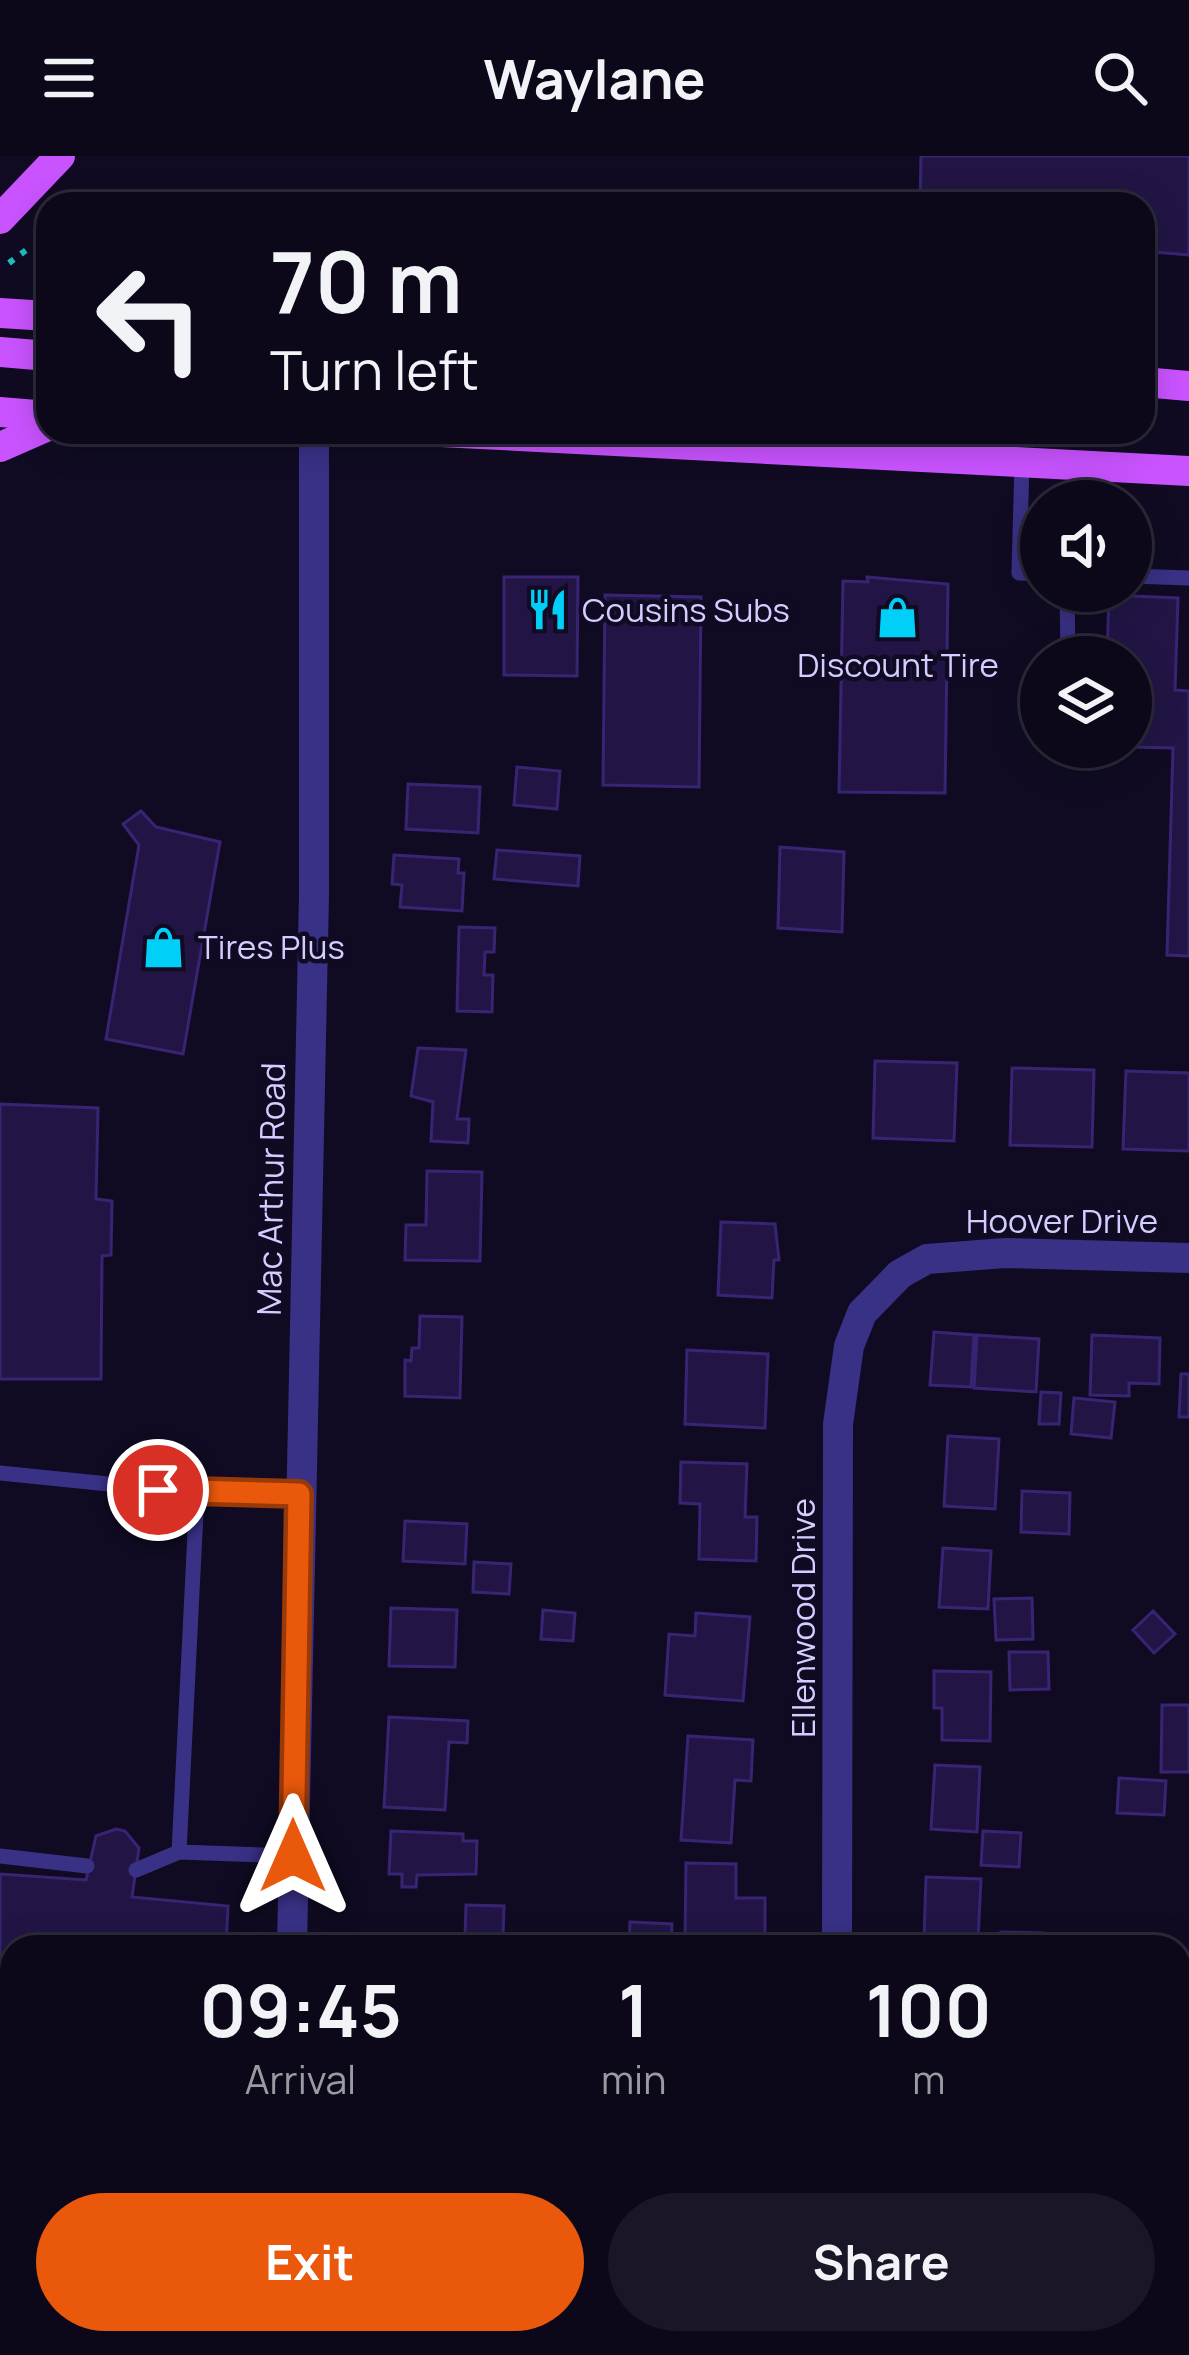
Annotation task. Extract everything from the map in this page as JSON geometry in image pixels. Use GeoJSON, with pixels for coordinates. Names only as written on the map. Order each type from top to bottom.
{"type":"FeatureCollection","features":[{"type":"Feature","properties":{"kind":"main road"},"geometry":{"type":"LineString","coordinates":[[0,219],[53,162]]}},
{"type":"Feature","properties":{"kind":"main road"},"geometry":{"type":"LineString","coordinates":[[0,313],[36,315]]}},
{"type":"Feature","properties":{"kind":"main road"},"geometry":{"type":"LineString","coordinates":[[0,352],[36,355]]}},
{"type":"Feature","properties":{"kind":"main road"},"geometry":{"type":"LineString","coordinates":[[1155,383],[1189,386]]}},
{"type":"Feature","properties":{"kind":"main road"},"geometry":{"type":"LineString","coordinates":[[0,412],[36,415]]}},
{"type":"Feature","properties":{"kind":"main road"},"geometry":{"type":"LineString","coordinates":[[0,447],[36,431]]}},
{"type":"Feature","properties":{"kind":"main road"},"geometry":{"type":"LineString","coordinates":[[673,444],[1189,471]]}},
{"type":"Feature","properties":{"kind":"street","name":"Mac Arthur Road"},"geometry":{"type":"LineString","coordinates":[[292,1935],[314,894],[314,444]]}},
{"type":"Feature","properties":{"kind":"street","name":"Hoover Drive"},"geometry":{"type":"LineString","coordinates":[[875,1297],[899,1274],[946,1256],[1189,1258]]}},
{"type":"Feature","properties":{"kind":"street","name":"Ellenwood Drive"},"geometry":{"type":"LineString","coordinates":[[837,1935],[838,1424],[849,1346],[875,1297]]}},
{"type":"Feature","properties":{"kind":"lane"},"geometry":{"type":"LineString","coordinates":[[1022,462],[1022,480]]}},
{"type":"Feature","properties":{"kind":"lane"},"geometry":{"type":"LineString","coordinates":[[1020,536],[1020,573]]}},
{"type":"Feature","properties":{"kind":"lane"},"geometry":{"type":"LineString","coordinates":[[1152,577],[1189,578]]}},
{"type":"Feature","properties":{"kind":"lane"},"geometry":{"type":"LineString","coordinates":[[0,1474],[197,1493],[299,1494]]}},
{"type":"Feature","properties":{"kind":"lane"},"geometry":{"type":"LineString","coordinates":[[179,1852],[197,1493]]}},
{"type":"Feature","properties":{"kind":"lane"},"geometry":{"type":"LineString","coordinates":[[136,1870],[179,1852],[293,1856]]}},
{"type":"Feature","properties":{"kind":"lane"},"geometry":{"type":"LineString","coordinates":[[0,1856],[88,1866]]}},
{"type":"Feature","properties":{"kind":"path"},"geometry":{"type":"LineString","coordinates":[[9,262],[32,245]]}},
{"type":"Feature","properties":{"kind":"building"},"geometry":{"type":"Polygon","coordinates":[[[921,156],[1189,156],[1189,255],[1155,252],[1155,192],[920,192],[921,156]]]}},
{"type":"Feature","properties":{"kind":"building"},"geometry":{"type":"Polygon","coordinates":[[[504,577],[578,577],[577,676],[504,675],[504,577]]]}},
{"type":"Feature","properties":{"kind":"building"},"geometry":{"type":"Polygon","coordinates":[[[867,577],[948,584],[945,793],[839,792],[843,581],[868,582],[867,577]]]}},
{"type":"Feature","properties":{"kind":"building"},"geometry":{"type":"Polygon","coordinates":[[[605,595],[701,597],[699,787],[603,785],[605,595]]]}},
{"type":"Feature","properties":{"kind":"building"},"geometry":{"type":"Polygon","coordinates":[[[1152,597],[1178,598],[1175,690],[1189,691],[1189,956],[1167,955],[1173,748],[1152,748],[1152,636],[1108,636],[1108,612],[1152,612],[1152,597]]]}},
{"type":"Feature","properties":{"kind":"building"},"geometry":{"type":"Polygon","coordinates":[[[517,767],[560,771],[557,809],[514,805],[517,767]]]}},
{"type":"Feature","properties":{"kind":"building"},"geometry":{"type":"Polygon","coordinates":[[[408,784],[480,787],[478,833],[406,829],[408,784]]]}},
{"type":"Feature","properties":{"kind":"building"},"geometry":{"type":"Polygon","coordinates":[[[141,811],[156,827],[220,842],[183,1054],[106,1039],[139,845],[123,824],[141,811]]]}},
{"type":"Feature","properties":{"kind":"building"},"geometry":{"type":"Polygon","coordinates":[[[780,847],[844,852],[842,932],[778,928],[780,847]]]}},
{"type":"Feature","properties":{"kind":"building"},"geometry":{"type":"Polygon","coordinates":[[[497,850],[580,856],[578,886],[494,879],[497,850]]]}},
{"type":"Feature","properties":{"kind":"building"},"geometry":{"type":"Polygon","coordinates":[[[394,855],[459,859],[458,873],[464,873],[462,911],[400,907],[402,885],[392,884],[394,855]]]}},
{"type":"Feature","properties":{"kind":"building"},"geometry":{"type":"Polygon","coordinates":[[[459,927],[495,928],[494,952],[485,952],[484,975],[493,975],[492,1012],[457,1011],[459,927]]]}},
{"type":"Feature","properties":{"kind":"building"},"geometry":{"type":"Polygon","coordinates":[[[418,1048],[466,1050],[457,1119],[469,1119],[468,1143],[431,1141],[433,1102],[411,1096],[418,1048]]]}},
{"type":"Feature","properties":{"kind":"building"},"geometry":{"type":"Polygon","coordinates":[[[875,1061],[957,1063],[954,1141],[873,1138],[875,1061]]]}},
{"type":"Feature","properties":{"kind":"building"},"geometry":{"type":"Polygon","coordinates":[[[1012,1068],[1094,1070],[1092,1147],[1010,1145],[1012,1068]]]}},
{"type":"Feature","properties":{"kind":"building"},"geometry":{"type":"Polygon","coordinates":[[[1126,1071],[1189,1073],[1189,1151],[1123,1149],[1126,1071]]]}},
{"type":"Feature","properties":{"kind":"building"},"geometry":{"type":"Polygon","coordinates":[[[0,1104],[98,1108],[96,1199],[112,1201],[111,1255],[102,1256],[101,1379],[0,1379],[0,1104]]]}},
{"type":"Feature","properties":{"kind":"building"},"geometry":{"type":"Polygon","coordinates":[[[427,1171],[482,1172],[480,1261],[405,1260],[406,1225],[426,1225],[427,1171]]]}},
{"type":"Feature","properties":{"kind":"building"},"geometry":{"type":"Polygon","coordinates":[[[721,1222],[775,1224],[779,1260],[774,1260],[772,1298],[718,1295],[721,1222]]]}},
{"type":"Feature","properties":{"kind":"building"},"geometry":{"type":"Polygon","coordinates":[[[420,1316],[462,1317],[460,1398],[405,1396],[405,1360],[411,1361],[412,1348],[419,1348],[420,1316]]]}},
{"type":"Feature","properties":{"kind":"building"},"geometry":{"type":"Polygon","coordinates":[[[934,1332],[974,1335],[971,1387],[930,1385],[934,1332]]]}},
{"type":"Feature","properties":{"kind":"building"},"geometry":{"type":"Polygon","coordinates":[[[977,1335],[1039,1339],[1036,1392],[974,1388],[977,1335]]]}},
{"type":"Feature","properties":{"kind":"building"},"geometry":{"type":"Polygon","coordinates":[[[1092,1335],[1160,1338],[1159,1384],[1129,1383],[1129,1396],[1090,1395],[1092,1335]]]}},
{"type":"Feature","properties":{"kind":"building"},"geometry":{"type":"Polygon","coordinates":[[[687,1350],[768,1354],[765,1428],[685,1424],[687,1350]]]}},
{"type":"Feature","properties":{"kind":"building"},"geometry":{"type":"Polygon","coordinates":[[[1181,1374],[1189,1374],[1189,1417],[1179,1417],[1181,1374]]]}},
{"type":"Feature","properties":{"kind":"building"},"geometry":{"type":"Polygon","coordinates":[[[1041,1392],[1061,1393],[1059,1424],[1039,1424],[1041,1392]]]}},
{"type":"Feature","properties":{"kind":"building"},"geometry":{"type":"Polygon","coordinates":[[[1074,1398],[1115,1402],[1111,1438],[1071,1434],[1074,1398]]]}},
{"type":"Feature","properties":{"kind":"building"},"geometry":{"type":"Polygon","coordinates":[[[948,1436],[999,1439],[995,1509],[944,1506],[948,1436]]]}},
{"type":"Feature","properties":{"kind":"building"},"geometry":{"type":"Polygon","coordinates":[[[681,1462],[747,1464],[745,1517],[757,1517],[756,1561],[699,1559],[700,1504],[680,1503],[681,1462]]]}},
{"type":"Feature","properties":{"kind":"building"},"geometry":{"type":"Polygon","coordinates":[[[1022,1491],[1070,1493],[1069,1534],[1021,1532],[1022,1491]]]}},
{"type":"Feature","properties":{"kind":"building"},"geometry":{"type":"Polygon","coordinates":[[[405,1521],[467,1524],[465,1564],[403,1561],[405,1521]]]}},
{"type":"Feature","properties":{"kind":"building"},"geometry":{"type":"Polygon","coordinates":[[[943,1548],[991,1551],[988,1609],[939,1607],[943,1548]]]}},
{"type":"Feature","properties":{"kind":"building"},"geometry":{"type":"Polygon","coordinates":[[[474,1562],[511,1564],[509,1594],[473,1592],[474,1562]]]}},
{"type":"Feature","properties":{"kind":"building"},"geometry":{"type":"Polygon","coordinates":[[[1032,1598],[1033,1639],[996,1640],[994,1599],[1032,1598]]]}},
{"type":"Feature","properties":{"kind":"building"},"geometry":{"type":"Polygon","coordinates":[[[391,1608],[457,1610],[455,1667],[389,1666],[391,1608]]]}},
{"type":"Feature","properties":{"kind":"building"},"geometry":{"type":"Polygon","coordinates":[[[543,1610],[575,1613],[573,1641],[541,1639],[543,1610]]]}},
{"type":"Feature","properties":{"kind":"building"},"geometry":{"type":"Polygon","coordinates":[[[1153,1611],[1175,1634],[1154,1653],[1133,1630],[1153,1611]]]}},
{"type":"Feature","properties":{"kind":"building"},"geometry":{"type":"Polygon","coordinates":[[[696,1613],[750,1617],[743,1701],[665,1695],[669,1634],[695,1636],[696,1613]]]}},
{"type":"Feature","properties":{"kind":"building"},"geometry":{"type":"Polygon","coordinates":[[[1009,1652],[1048,1652],[1049,1689],[1010,1690],[1009,1652]]]}},
{"type":"Feature","properties":{"kind":"building"},"geometry":{"type":"Polygon","coordinates":[[[934,1671],[991,1672],[990,1741],[942,1740],[942,1708],[934,1708],[934,1671]]]}},
{"type":"Feature","properties":{"kind":"building"},"geometry":{"type":"Polygon","coordinates":[[[1162,1705],[1189,1705],[1189,1772],[1161,1772],[1162,1705]]]}},
{"type":"Feature","properties":{"kind":"building"},"geometry":{"type":"Polygon","coordinates":[[[389,1717],[468,1721],[467,1743],[449,1742],[445,1810],[384,1807],[389,1717]]]}},
{"type":"Feature","properties":{"kind":"building"},"geometry":{"type":"Polygon","coordinates":[[[688,1736],[753,1740],[751,1781],[735,1780],[731,1843],[681,1840],[688,1736]]]}},
{"type":"Feature","properties":{"kind":"building"},"geometry":{"type":"Polygon","coordinates":[[[935,1765],[980,1767],[977,1832],[931,1829],[935,1765]]]}},
{"type":"Feature","properties":{"kind":"building"},"geometry":{"type":"Polygon","coordinates":[[[1119,1778],[1166,1781],[1164,1815],[1117,1813],[1119,1778]]]}},
{"type":"Feature","properties":{"kind":"building"},"geometry":{"type":"Polygon","coordinates":[[[125,1831],[139,1848],[132,1897],[228,1906],[227,1935],[0,1935],[0,1874],[86,1880],[96,1836],[125,1831]]]}},
{"type":"Feature","properties":{"kind":"building"},"geometry":{"type":"Polygon","coordinates":[[[391,1831],[463,1834],[463,1841],[477,1841],[476,1874],[417,1875],[416,1887],[402,1887],[402,1874],[389,1874],[391,1831]]]}},
{"type":"Feature","properties":{"kind":"building"},"geometry":{"type":"Polygon","coordinates":[[[983,1831],[1021,1833],[1019,1867],[981,1865],[983,1831]]]}},
{"type":"Feature","properties":{"kind":"building"},"geometry":{"type":"Polygon","coordinates":[[[686,1863],[736,1864],[736,1898],[765,1898],[765,1935],[685,1935],[686,1863]]]}},
{"type":"Feature","properties":{"kind":"building"},"geometry":{"type":"Polygon","coordinates":[[[926,1877],[981,1879],[978,1935],[924,1935],[926,1877]]]}},
{"type":"Feature","properties":{"kind":"building"},"geometry":{"type":"Polygon","coordinates":[[[466,1905],[504,1906],[503,1935],[465,1935],[466,1905]]]}},
{"type":"Feature","properties":{"kind":"building"},"geometry":{"type":"Polygon","coordinates":[[[630,1922],[672,1924],[672,1935],[629,1935],[630,1922]]]}},
{"type":"Feature","properties":{"kind":"building"},"geometry":{"type":"Polygon","coordinates":[[[1001,1932],[1043,1933],[1043,1935],[1001,1932]]]}},
{"type":"Feature","properties":{"kind":"place","name":"Cousins Subs"},"geometry":{"type":"Point","coordinates":[548,610]}},
{"type":"Feature","properties":{"kind":"place","name":"Discount Tire"},"geometry":{"type":"Point","coordinates":[898,617]}},
{"type":"Feature","properties":{"kind":"place","name":"Tires Plus"},"geometry":{"type":"Point","coordinates":[164,947]}},
{"type":"Feature","properties":{"kind":"route"},"geometry":{"type":"LineString","coordinates":[[158,1490],[299,1494],[293,1856]]}}]}
